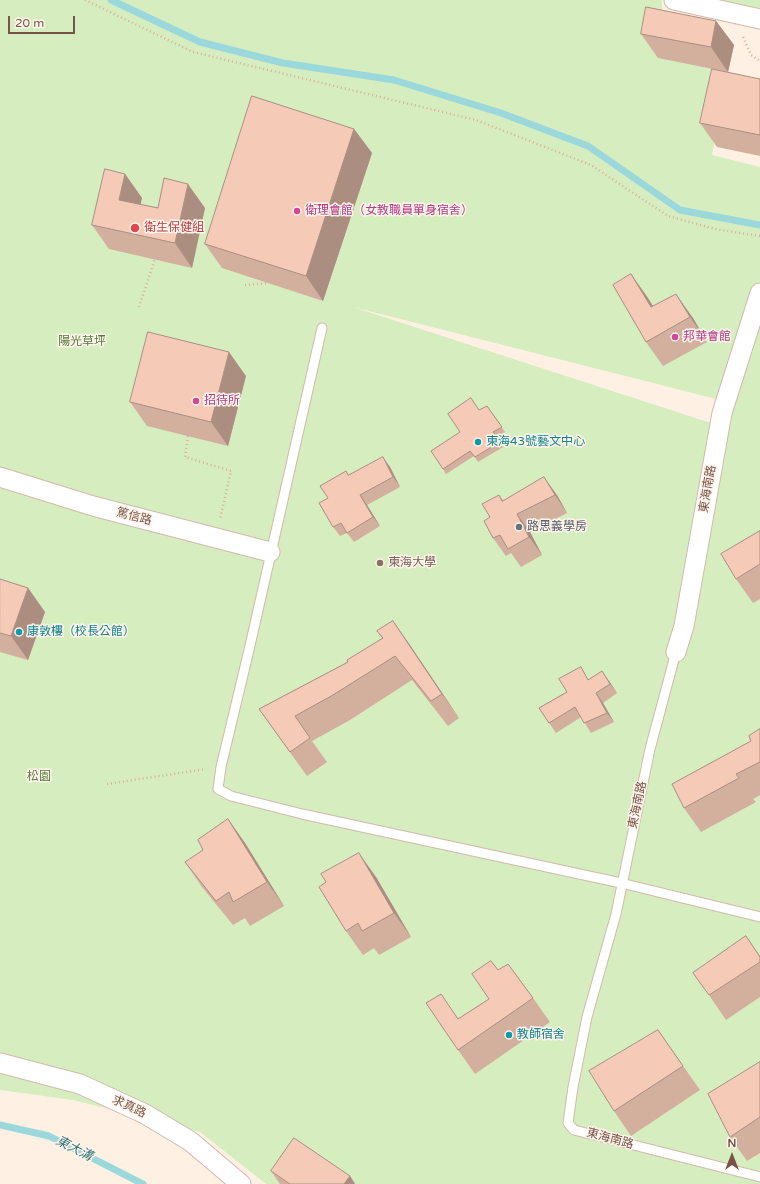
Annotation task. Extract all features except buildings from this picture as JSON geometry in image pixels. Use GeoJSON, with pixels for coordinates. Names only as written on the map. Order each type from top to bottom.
{"type":"FeatureCollection","features":[{"type":"Feature","properties":{"kind":"street"},"geometry":{"type":"LineString","coordinates":[[674,0],[760,19]]}},
{"type":"Feature","properties":{"kind":"street","name":"東海南路"},"geometry":{"type":"LineString","coordinates":[[676,652],[684,626],[722,413],[760,293]]}},
{"type":"Feature","properties":{"kind":"street","name":"篤信路"},"geometry":{"type":"LineString","coordinates":[[0,477],[93,506],[215,539],[270,552]]}},
{"type":"Feature","properties":{"kind":"street","name":"求真路"},"geometry":{"type":"LineString","coordinates":[[0,1063],[80,1084],[145,1114],[190,1141],[241,1184]]}},
{"type":"Feature","properties":{"kind":"lane"},"geometry":{"type":"LineString","coordinates":[[322,328],[221,767],[218,789],[231,796],[302,814],[621,883],[760,917]]}},
{"type":"Feature","properties":{"kind":"lane","name":"東海南路"},"geometry":{"type":"LineString","coordinates":[[676,652],[650,749],[621,883],[616,914],[587,1017],[573,1087],[568,1123],[574,1130],[760,1177]]}},
{"type":"Feature","properties":{"kind":"path"},"geometry":{"type":"LineString","coordinates":[[85,0],[192,52],[476,120],[591,165],[668,216],[715,229],[760,236]]}},
{"type":"Feature","properties":{"kind":"path"},"geometry":{"type":"LineString","coordinates":[[139,307],[155,259]]}},
{"type":"Feature","properties":{"kind":"path"},"geometry":{"type":"LineString","coordinates":[[245,285],[267,283]]}},
{"type":"Feature","properties":{"kind":"path"},"geometry":{"type":"LineString","coordinates":[[188,436],[185,457],[231,471],[215,539]]}},
{"type":"Feature","properties":{"kind":"path"},"geometry":{"type":"LineString","coordinates":[[107,784],[221,767]]}},
{"type":"Feature","properties":{"kind":"green space","name":"東海大學"},"geometry":{"type":"Polygon","coordinates":[[[0,0],[662,0],[663,32],[728,72],[712,155],[760,167],[760,284],[716,399],[353,307],[711,423],[760,293],[760,1184],[266,1184],[200,1132],[73,1100],[0,1090],[0,0]]]}},
{"type":"Feature","properties":{"kind":"green space"},"geometry":{"type":"Polygon","coordinates":[[[681,0],[760,0],[760,23],[681,0]]]}},
{"type":"Feature","properties":{"kind":"waterway"},"geometry":{"type":"LineString","coordinates":[[111,0],[200,42],[283,63],[394,80],[501,113],[588,146],[680,210],[760,225]]}},
{"type":"Feature","properties":{"kind":"waterway","name":"東大溝"},"geometry":{"type":"LineString","coordinates":[[0,1125],[49,1136],[143,1184]]}},
{"type":"Feature","properties":{"kind":"place","name":"衛理會館（女教職員單身宿舍）"},"geometry":{"type":"Point","coordinates":[297,211]}},
{"type":"Feature","properties":{"kind":"place","name":"衛生保健組"},"geometry":{"type":"Point","coordinates":[135,228]}},
{"type":"Feature","properties":{"kind":"place","name":"邦華會館"},"geometry":{"type":"Point","coordinates":[675,337]}},
{"type":"Feature","properties":{"kind":"place","name":"招待所"},"geometry":{"type":"Point","coordinates":[196,401]}},
{"type":"Feature","properties":{"kind":"place","name":"東海43號藝文中心"},"geometry":{"type":"Point","coordinates":[478,442]}},
{"type":"Feature","properties":{"kind":"place","name":"路思義學房"},"geometry":{"type":"Point","coordinates":[519,527]}},
{"type":"Feature","properties":{"kind":"place","name":"東海大學"},"geometry":{"type":"Point","coordinates":[380,563]}},
{"type":"Feature","properties":{"kind":"place","name":"康敦樓（校長公館）"},"geometry":{"type":"Point","coordinates":[19,632]}},
{"type":"Feature","properties":{"kind":"place","name":"教師宿舍"},"geometry":{"type":"Point","coordinates":[509,1035]}},
{"type":"Feature","properties":{"kind":"park label","name":"陽光草坪"},"geometry":{"type":"Point","coordinates":[82,342]}},
{"type":"Feature","properties":{"kind":"park label","name":"松園"},"geometry":{"type":"Point","coordinates":[39,777]}}]}
